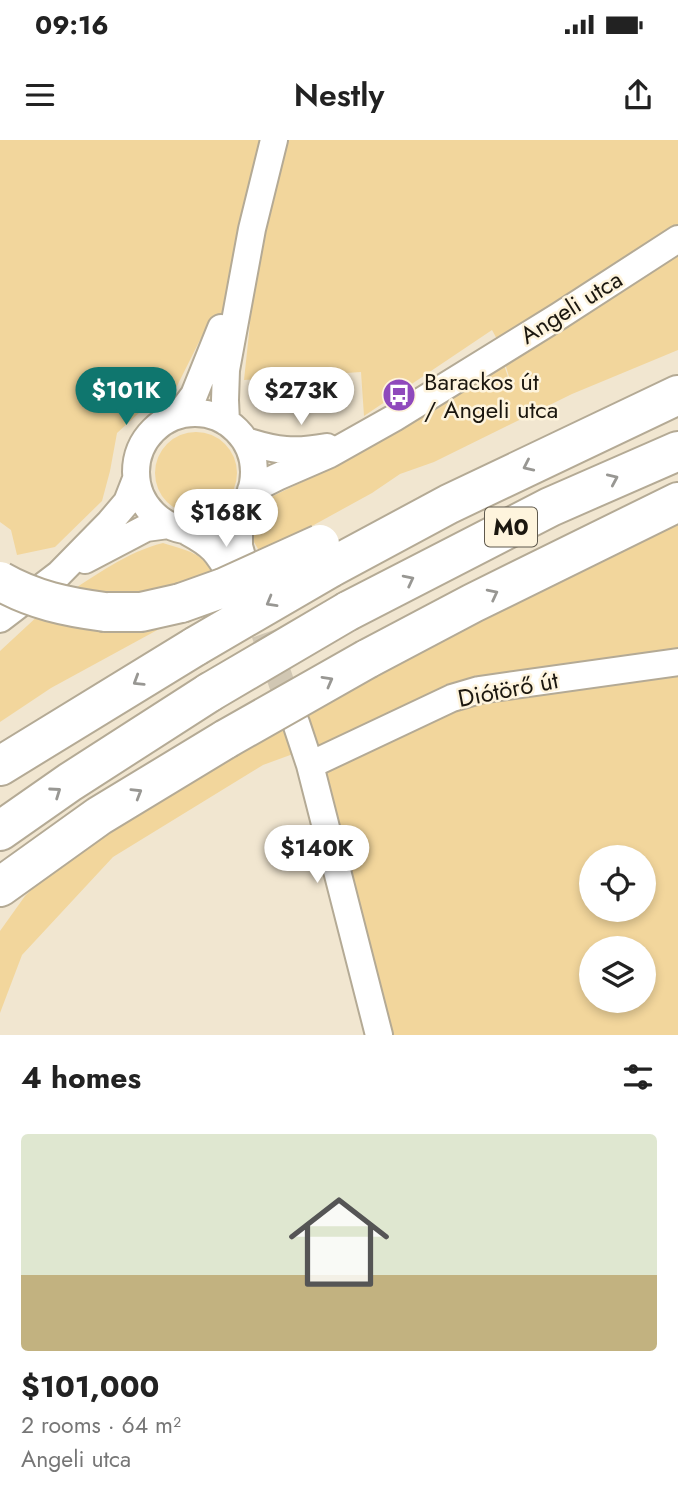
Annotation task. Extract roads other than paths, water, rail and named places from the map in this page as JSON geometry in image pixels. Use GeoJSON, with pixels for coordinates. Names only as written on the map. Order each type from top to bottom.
{"type":"FeatureCollection","features":[{"type":"Feature","properties":{"kind":"highway","name":"M0"},"geometry":{"type":"LineString","coordinates":[[0,766],[196,646],[325,556],[449,504],[678,395]]}},
{"type":"Feature","properties":{"kind":"highway","name":"M0"},"geometry":{"type":"LineString","coordinates":[[0,831],[70,782],[211,692],[348,611],[550,507],[678,451]]}},
{"type":"Feature","properties":{"kind":"highway"},"geometry":{"type":"LineString","coordinates":[[0,887],[99,816],[226,739],[367,659],[678,502]]}},
{"type":"Feature","properties":{"kind":"highway"},"geometry":{"type":"LineString","coordinates":[[0,581],[68,608],[104,612],[141,611],[181,603],[325,556]]}},
{"type":"Feature","properties":{"kind":"highway"},"geometry":{"type":"LineString","coordinates":[[0,917],[27,884],[99,816]]}},
{"type":"Feature","properties":{"kind":"street"},"geometry":{"type":"LineString","coordinates":[[226,422],[226,370],[252,229],[274,140]]}},
{"type":"Feature","properties":{"kind":"street"},"geometry":{"type":"LineString","coordinates":[[179,415],[194,395],[218,338],[252,229]]}},
{"type":"Feature","properties":{"kind":"street","name":"Angeli utca"},"geometry":{"type":"LineString","coordinates":[[245,501],[277,477],[330,454],[432,395],[678,239]]}},
{"type":"Feature","properties":{"kind":"street"},"geometry":{"type":"LineString","coordinates":[[59,574],[146,528],[178,528],[200,532],[232,520],[245,501],[255,476],[253,459],[246,441],[237,430],[215,416],[203,413],[179,415],[166,420],[146,439],[136,465],[139,494],[158,519],[178,528],[208,543],[239,574],[239,546],[245,501]]}},
{"type":"Feature","properties":{"kind":"street","name":"Angeli utca"},"geometry":{"type":"LineString","coordinates":[[246,441],[276,449],[304,451],[356,439]]}},
{"type":"Feature","properties":{"kind":"street"},"geometry":{"type":"LineString","coordinates":[[0,619],[59,574],[110,522],[127,502],[136,480]]}},
{"type":"Feature","properties":{"kind":"street","name":"Diótörő út"},"geometry":{"type":"LineString","coordinates":[[310,765],[452,698],[479,690],[678,662]]}},
{"type":"Feature","properties":{"kind":"street"},"geometry":{"type":"LineString","coordinates":[[296,723],[310,765],[379,1035]]}},
{"type":"Feature","properties":{"kind":"tunnel"},"geometry":{"type":"LineString","coordinates":[[253,596],[294,719]]}},
{"type":"Feature","properties":{"kind":"place","name":"Barackos út / Angeli utca"},"geometry":{"type":"Point","coordinates":[399,395]}}]}
